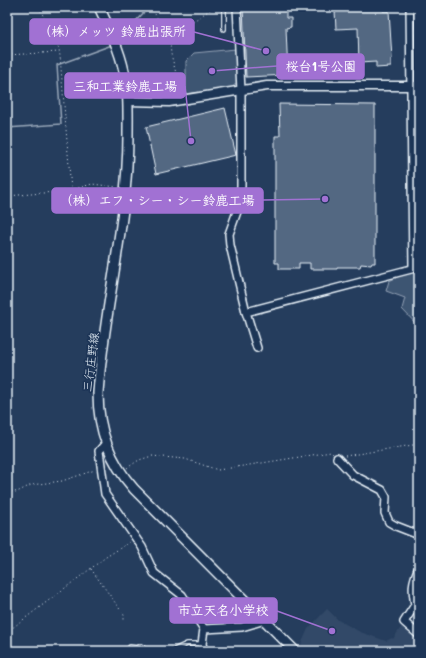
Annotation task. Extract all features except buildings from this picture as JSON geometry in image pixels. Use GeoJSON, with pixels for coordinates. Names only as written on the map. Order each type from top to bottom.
{"type":"FeatureCollection","features":[{"type":"Feature","properties":{"kind":"main road","name":"三行庄野線"},"geometry":{"type":"LineString","coordinates":[[99,7],[116,43],[125,72],[128,101],[128,155],[126,189],[98,386],[98,411],[106,442],[121,471],[134,489],[295,651]]}},
{"type":"Feature","properties":{"kind":"street"},"geometry":{"type":"LineString","coordinates":[[237,7],[241,91],[241,199],[231,228],[230,245],[246,312],[257,348]]}},
{"type":"Feature","properties":{"kind":"street"},"geometry":{"type":"LineString","coordinates":[[246,312],[416,268],[415,86],[410,7]]}},
{"type":"Feature","properties":{"kind":"street"},"geometry":{"type":"LineString","coordinates":[[128,101],[169,102],[267,86],[415,86]]}},
{"type":"Feature","properties":{"kind":"street"},"geometry":{"type":"LineString","coordinates":[[106,442],[99,451],[104,494],[142,547],[154,573],[182,595],[204,629],[202,644],[204,651]]}},
{"type":"Feature","properties":{"kind":"street"},"geometry":{"type":"LineString","coordinates":[[336,458],[353,475],[382,490],[386,497],[385,513],[389,522],[419,535]]}},
{"type":"Feature","properties":{"kind":"street"},"geometry":{"type":"LineString","coordinates":[[418,572],[412,587],[414,605],[404,622],[419,635]]}},
{"type":"Feature","properties":{"kind":"street"},"geometry":{"type":"LineString","coordinates":[[204,629],[242,627],[265,620]]}},
{"type":"Feature","properties":{"kind":"lane"},"geometry":{"type":"LineString","coordinates":[[224,7],[224,29]]}},
{"type":"Feature","properties":{"kind":"lane"},"geometry":{"type":"LineString","coordinates":[[172,651],[187,644],[202,644]]}},
{"type":"Feature","properties":{"kind":"lane"},"geometry":{"type":"LineString","coordinates":[[130,647],[137,648],[141,646],[146,651]]}},
{"type":"Feature","properties":{"kind":"path"},"geometry":{"type":"LineString","coordinates":[[39,7],[60,52],[71,190]]}},
{"type":"Feature","properties":{"kind":"path"},"geometry":{"type":"LineString","coordinates":[[152,7],[171,43],[170,48],[178,81],[174,88],[158,95],[155,102]]}},
{"type":"Feature","properties":{"kind":"path"},"geometry":{"type":"LineString","coordinates":[[171,43],[192,21],[214,7]]}},
{"type":"Feature","properties":{"kind":"path"},"geometry":{"type":"LineString","coordinates":[[7,55],[60,52]]}},
{"type":"Feature","properties":{"kind":"path"},"geometry":{"type":"LineString","coordinates":[[7,196],[71,190],[99,184],[126,189]]}},
{"type":"Feature","properties":{"kind":"path"},"geometry":{"type":"LineString","coordinates":[[121,471],[139,460],[152,456],[185,459],[218,470],[331,452],[336,458],[419,444]]}},
{"type":"Feature","properties":{"kind":"path"},"geometry":{"type":"LineString","coordinates":[[7,491],[17,492],[31,485],[62,481],[90,471],[101,469]]}},
{"type":"Feature","properties":{"kind":"path"},"geometry":{"type":"LineString","coordinates":[[7,632],[136,538]]}},
{"type":"Feature","properties":{"kind":"path"},"geometry":{"type":"LineString","coordinates":[[91,570],[124,616],[124,620]]}},
{"type":"Feature","properties":{"kind":"path"},"geometry":{"type":"LineString","coordinates":[[7,638],[15,651]]}},
{"type":"Feature","properties":{"kind":"shaded area"},"geometry":{"type":"Polygon","coordinates":[[[236,49],[238,81],[232,88],[186,94],[186,61],[194,53],[236,49]]]}},
{"type":"Feature","properties":{"kind":"shaded area"},"geometry":{"type":"Polygon","coordinates":[[[419,267],[419,327],[402,309],[405,298],[386,291],[389,281],[419,267]]]}},
{"type":"Feature","properties":{"kind":"shaded area"},"geometry":{"type":"Polygon","coordinates":[[[327,609],[338,620],[360,632],[386,641],[392,638],[393,639],[404,623],[419,637],[419,650],[304,651],[300,647],[308,629],[327,609]]]}},
{"type":"Feature","properties":{"kind":"waterway"},"geometry":{"type":"LineString","coordinates":[[118,40],[149,7]]}},
{"type":"Feature","properties":{"kind":"waterway"},"geometry":{"type":"LineString","coordinates":[[7,128],[61,124],[57,65],[112,45]]}},
{"type":"Feature","properties":{"kind":"place","name":"（株）メッツ 鈴鹿出張所"},"geometry":{"type":"Point","coordinates":[266,51]}},
{"type":"Feature","properties":{"kind":"place","name":"桜台1号公園"},"geometry":{"type":"Point","coordinates":[212,71]}},
{"type":"Feature","properties":{"kind":"place","name":"三和工業鈴鹿工場"},"geometry":{"type":"Point","coordinates":[191,141]}},
{"type":"Feature","properties":{"kind":"place","name":"（株）エフ・シー・シー鈴鹿工場"},"geometry":{"type":"Point","coordinates":[325,199]}},
{"type":"Feature","properties":{"kind":"place","name":"市立天名小学校"},"geometry":{"type":"Point","coordinates":[332,631]}}]}
